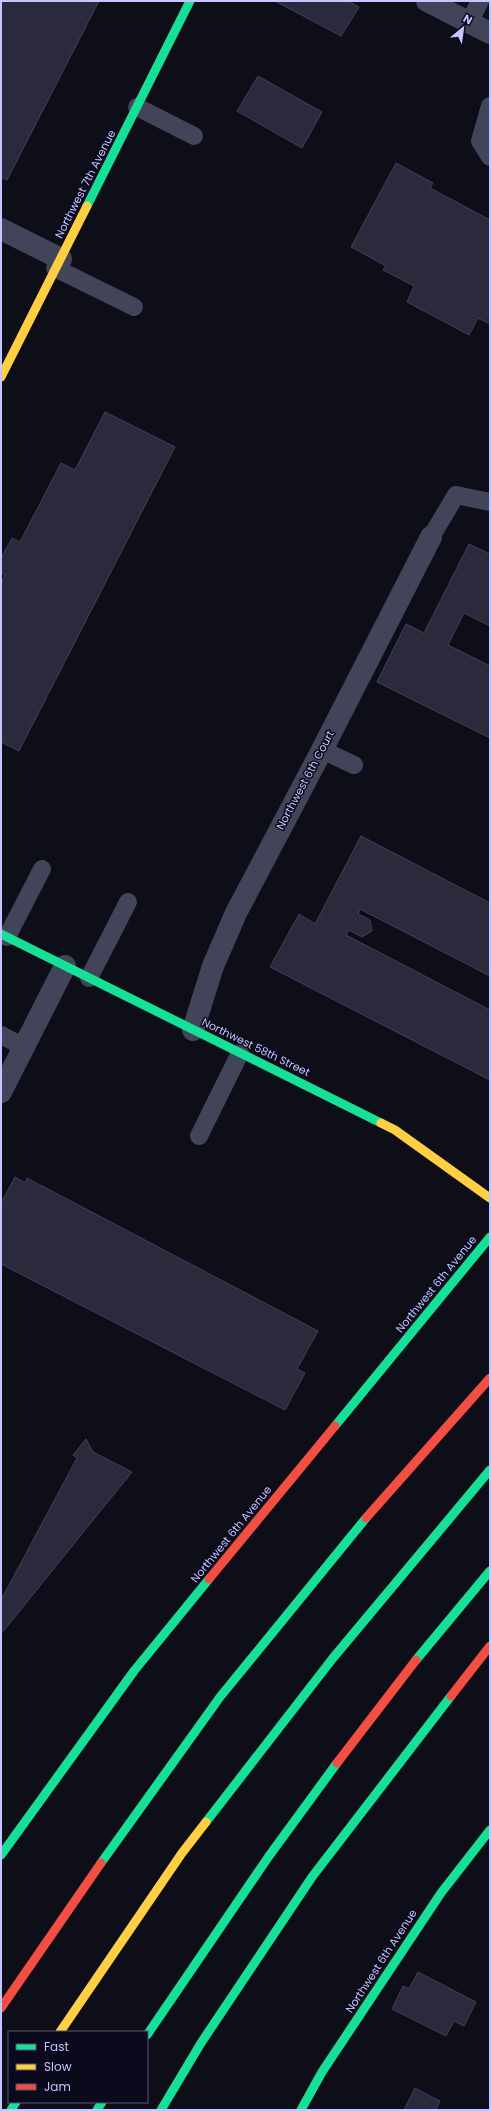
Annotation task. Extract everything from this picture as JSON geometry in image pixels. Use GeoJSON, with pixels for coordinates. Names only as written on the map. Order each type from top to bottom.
{"type":"FeatureCollection","features":[{"type":"Feature","properties":{"kind":"main road","name":"Northwest 7th Avenue"},"geometry":{"type":"LineString","coordinates":[[1,377],[190,1]]}},
{"type":"Feature","properties":{"kind":"main road","name":"Northwest 58th Street"},"geometry":{"type":"LineString","coordinates":[[4,936],[395,1130],[490,1198]]}},
{"type":"Feature","properties":{"kind":"main road","name":"Northwest 6th Avenue"},"geometry":{"type":"LineString","coordinates":[[1,1855],[134,1671],[490,1237]]}},
{"type":"Feature","properties":{"kind":"main road"},"geometry":{"type":"LineString","coordinates":[[1,2008],[68,1908],[220,1697],[361,1524],[490,1378]]}},
{"type":"Feature","properties":{"kind":"main road"},"geometry":{"type":"LineString","coordinates":[[61,2031],[182,1853],[333,1658],[490,1470]]}},
{"type":"Feature","properties":{"kind":"main road"},"geometry":{"type":"LineString","coordinates":[[148,2033],[190,1970],[346,1749],[433,1636],[490,1571]]}},
{"type":"Feature","properties":{"kind":"main road"},"geometry":{"type":"LineString","coordinates":[[161,2110],[201,2043],[312,1877],[490,1646]]}},
{"type":"Feature","properties":{"kind":"main road","name":"Northwest 6th Avenue"},"geometry":{"type":"LineString","coordinates":[[301,2110],[322,2072],[441,1892],[490,1830]]}},
{"type":"Feature","properties":{"kind":"street"},"geometry":{"type":"LineString","coordinates":[[427,1],[490,33]]}},
{"type":"Feature","properties":{"kind":"street"},"geometry":{"type":"LineString","coordinates":[[1,229],[58,263]]}},
{"type":"Feature","properties":{"kind":"street","name":"Northwest 6th Court"},"geometry":{"type":"LineString","coordinates":[[193,1030],[213,966],[236,912],[322,750],[431,537]]}},
{"type":"Feature","properties":{"kind":"street"},"geometry":{"type":"LineString","coordinates":[[1,1092],[65,966]]}},
{"type":"Feature","properties":{"kind":"lane"},"geometry":{"type":"LineString","coordinates":[[470,22],[480,1]]}},
{"type":"Feature","properties":{"kind":"lane"},"geometry":{"type":"LineString","coordinates":[[490,106],[480,141],[490,157]]}},
{"type":"Feature","properties":{"kind":"lane"},"geometry":{"type":"LineString","coordinates":[[137,107],[194,136]]}},
{"type":"Feature","properties":{"kind":"lane"},"geometry":{"type":"LineString","coordinates":[[58,263],[134,307]]}},
{"type":"Feature","properties":{"kind":"lane"},"geometry":{"type":"LineString","coordinates":[[431,537],[456,495],[490,502]]}},
{"type":"Feature","properties":{"kind":"lane"},"geometry":{"type":"LineString","coordinates":[[322,750],[354,765]]}},
{"type":"Feature","properties":{"kind":"lane"},"geometry":{"type":"LineString","coordinates":[[4,936],[42,870]]}},
{"type":"Feature","properties":{"kind":"lane"},"geometry":{"type":"LineString","coordinates":[[89,978],[128,902]]}},
{"type":"Feature","properties":{"kind":"lane"},"geometry":{"type":"LineString","coordinates":[[1,1035],[24,1047]]}},
{"type":"Feature","properties":{"kind":"lane"},"geometry":{"type":"LineString","coordinates":[[199,1136],[240,1053]]}},
{"type":"Feature","properties":{"kind":"building"},"geometry":{"type":"Polygon","coordinates":[[[1,1],[99,1],[7,180],[1,177],[1,1]]]}},
{"type":"Feature","properties":{"kind":"building"},"geometry":{"type":"Polygon","coordinates":[[[275,1],[348,1],[359,7],[341,36],[275,1]]]}},
{"type":"Feature","properties":{"kind":"building"},"geometry":{"type":"Polygon","coordinates":[[[258,76],[322,112],[302,148],[237,111],[258,76]]]}},
{"type":"Feature","properties":{"kind":"building"},"geometry":{"type":"Polygon","coordinates":[[[396,163],[433,183],[430,188],[490,220],[490,324],[478,318],[469,335],[407,302],[414,286],[383,270],[386,266],[351,247],[396,163]]]}},
{"type":"Feature","properties":{"kind":"building"},"geometry":{"type":"Polygon","coordinates":[[[105,412],[175,447],[19,751],[1,742],[1,583],[5,575],[1,573],[1,558],[12,538],[20,542],[61,463],[75,470],[105,412]]]}},
{"type":"Feature","properties":{"kind":"building"},"geometry":{"type":"Polygon","coordinates":[[[469,544],[490,554],[490,626],[464,613],[448,645],[490,666],[490,738],[377,682],[406,624],[424,633],[469,544]]]}},
{"type":"Feature","properties":{"kind":"building"},"geometry":{"type":"Polygon","coordinates":[[[361,836],[490,903],[490,976],[360,909],[358,914],[370,920],[372,931],[362,937],[349,930],[346,935],[490,1010],[490,1080],[270,967],[299,914],[315,924],[361,836]]]}},
{"type":"Feature","properties":{"kind":"building"},"geometry":{"type":"Polygon","coordinates":[[[15,1177],[25,1183],[27,1178],[318,1331],[297,1369],[305,1373],[285,1410],[1,1264],[1,1203],[15,1177]]]}},
{"type":"Feature","properties":{"kind":"building"},"geometry":{"type":"Polygon","coordinates":[[[86,1439],[93,1452],[132,1472],[1,1634],[1,1600],[77,1458],[73,1455],[86,1439]]]}},
{"type":"Feature","properties":{"kind":"building"},"geometry":{"type":"Polygon","coordinates":[[[418,1972],[476,2002],[464,2026],[454,2021],[446,2036],[392,2009],[403,1986],[409,1989],[418,1972]]]}},
{"type":"Feature","properties":{"kind":"building"},"geometry":{"type":"Polygon","coordinates":[[[415,2088],[440,2101],[436,2110],[404,2110],[415,2088]]]}},
{"type":"Feature","properties":{"kind":"traffic: fast"},"geometry":{"type":"LineString","coordinates":[[87,206],[190,1]]}},
{"type":"Feature","properties":{"kind":"traffic: fast"},"geometry":{"type":"LineString","coordinates":[[1,934],[381,1123]]}},
{"type":"Feature","properties":{"kind":"traffic: fast"},"geometry":{"type":"LineString","coordinates":[[335,1426],[490,1237]]}},
{"type":"Feature","properties":{"kind":"traffic: fast"},"geometry":{"type":"LineString","coordinates":[[206,1822],[333,1658],[490,1470]]}},
{"type":"Feature","properties":{"kind":"traffic: fast"},"geometry":{"type":"LineString","coordinates":[[101,1863],[220,1697],[366,1518]]}},
{"type":"Feature","properties":{"kind":"traffic: fast"},"geometry":{"type":"LineString","coordinates":[[416,1660],[490,1571]]}},
{"type":"Feature","properties":{"kind":"traffic: fast"},"geometry":{"type":"LineString","coordinates":[[1,1855],[134,1671],[209,1579]]}},
{"type":"Feature","properties":{"kind":"traffic: fast"},"geometry":{"type":"LineString","coordinates":[[161,2110],[201,2043],[312,1877],[451,1696]]}},
{"type":"Feature","properties":{"kind":"traffic: fast"},"geometry":{"type":"LineString","coordinates":[[148,2034],[269,1856],[337,1763]]}},
{"type":"Feature","properties":{"kind":"traffic: fast"},"geometry":{"type":"LineString","coordinates":[[301,2110],[322,2072],[441,1893],[490,1830]]}},
{"type":"Feature","properties":{"kind":"traffic: fast"},"geometry":{"type":"LineString","coordinates":[[11,2110],[15,2103]]}},
{"type":"Feature","properties":{"kind":"traffic: fast"},"geometry":{"type":"LineString","coordinates":[[97,2110],[101,2103]]}},
{"type":"Feature","properties":{"kind":"traffic: slow"},"geometry":{"type":"LineString","coordinates":[[1,377],[87,206]]}},
{"type":"Feature","properties":{"kind":"traffic: slow"},"geometry":{"type":"LineString","coordinates":[[381,1123],[395,1130],[490,1198]]}},
{"type":"Feature","properties":{"kind":"traffic: slow"},"geometry":{"type":"LineString","coordinates":[[61,2031],[182,1853],[206,1822]]}},
{"type":"Feature","properties":{"kind":"traffic: jam"},"geometry":{"type":"LineString","coordinates":[[366,1518],[490,1378]]}},
{"type":"Feature","properties":{"kind":"traffic: jam"},"geometry":{"type":"LineString","coordinates":[[209,1579],[335,1426]]}},
{"type":"Feature","properties":{"kind":"traffic: jam"},"geometry":{"type":"LineString","coordinates":[[451,1696],[490,1646]]}},
{"type":"Feature","properties":{"kind":"traffic: jam"},"geometry":{"type":"LineString","coordinates":[[337,1763],[416,1660]]}},
{"type":"Feature","properties":{"kind":"traffic: jam"},"geometry":{"type":"LineString","coordinates":[[1,2008],[101,1863]]}}]}
